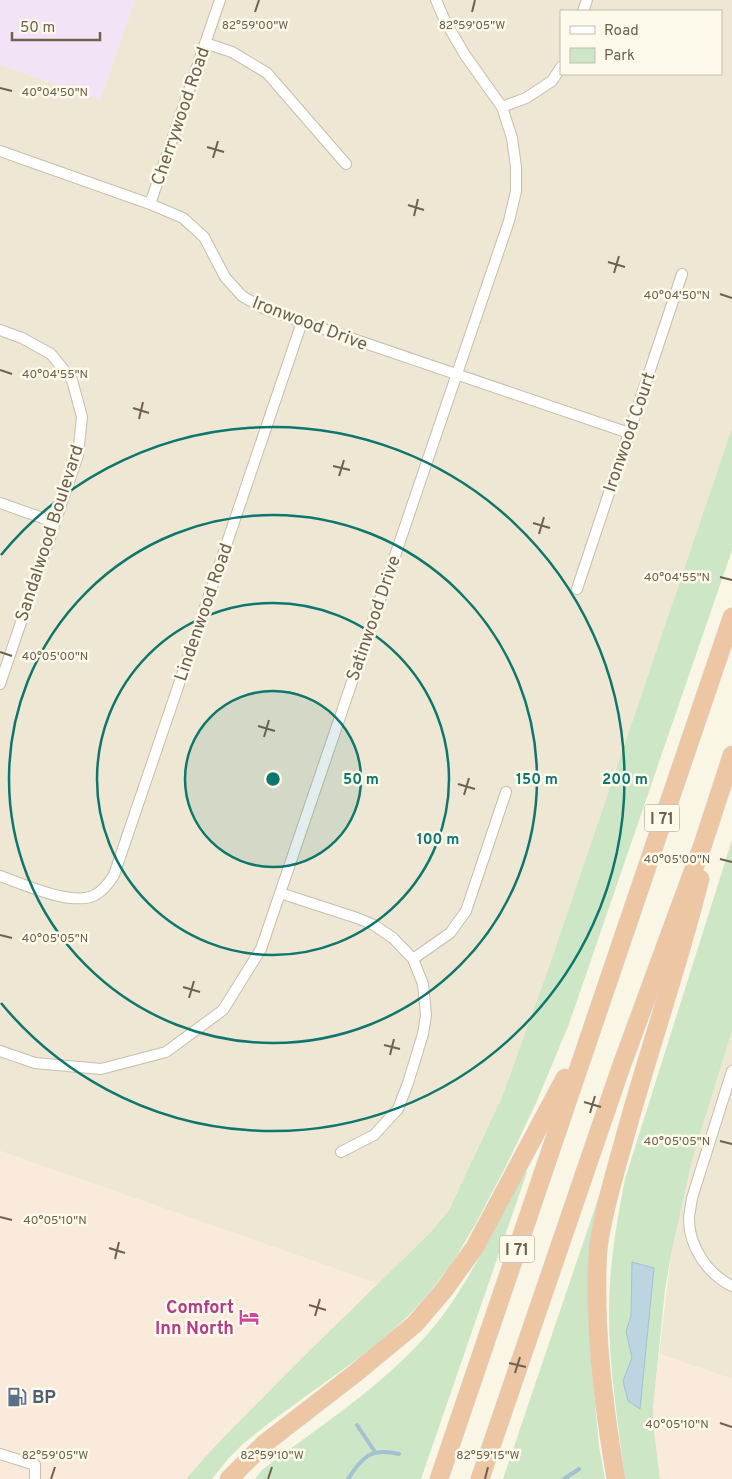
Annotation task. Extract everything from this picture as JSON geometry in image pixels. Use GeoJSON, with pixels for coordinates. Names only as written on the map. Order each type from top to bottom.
{"type":"FeatureCollection","features":[{"type":"Feature","properties":{"kind":"highway","name":"I 71"},"geometry":{"type":"LineString","coordinates":[[439,1479],[732,617]]}},
{"type":"Feature","properties":{"kind":"highway","name":"I 71"},"geometry":{"type":"LineString","coordinates":[[480,1479],[618,1076],[730,762]]}},
{"type":"Feature","properties":{"kind":"highway"},"geometry":{"type":"LineString","coordinates":[[616,1479],[600,1366],[597,1290],[599,1243],[635,1098],[689,924],[730,762]]}},
{"type":"Feature","properties":{"kind":"highway"},"geometry":{"type":"LineString","coordinates":[[229,1479],[264,1444],[415,1324],[444,1290],[475,1247],[555,1099],[594,1020]]}},
{"type":"Feature","properties":{"kind":"street","name":"Cherrywood Road"},"geometry":{"type":"LineString","coordinates":[[150,204],[220,0]]}},
{"type":"Feature","properties":{"kind":"street","name":"Satinwood Drive"},"geometry":{"type":"LineString","coordinates":[[0,1051],[35,1063],[101,1069],[166,1052],[224,1010],[261,949],[509,221],[516,192],[516,167],[512,138],[502,108],[460,46],[445,21],[436,0]]}},
{"type":"Feature","properties":{"kind":"street"},"geometry":{"type":"LineString","coordinates":[[205,43],[232,52],[267,73],[346,164]]}},
{"type":"Feature","properties":{"kind":"street"},"geometry":{"type":"LineString","coordinates":[[502,108],[526,98],[552,81],[560,69]]}},
{"type":"Feature","properties":{"kind":"street","name":"Ironwood Drive"},"geometry":{"type":"LineString","coordinates":[[0,151],[150,204],[183,218],[204,237],[225,276],[242,296],[266,309],[629,433]]}},
{"type":"Feature","properties":{"kind":"street","name":"Ironwood Court"},"geometry":{"type":"LineString","coordinates":[[576,589],[682,274]]}},
{"type":"Feature","properties":{"kind":"street","name":"Lindenwood Road"},"geometry":{"type":"LineString","coordinates":[[0,876],[66,898],[81,899],[94,896],[106,887],[114,875],[302,322]]}},
{"type":"Feature","properties":{"kind":"street","name":"Sandalwood Boulevard"},"geometry":{"type":"LineString","coordinates":[[0,330],[22,338],[51,354],[72,380],[82,417],[78,455],[0,684]]}},
{"type":"Feature","properties":{"kind":"street"},"geometry":{"type":"LineString","coordinates":[[0,503],[54,522]]}},
{"type":"Feature","properties":{"kind":"street"},"geometry":{"type":"LineString","coordinates":[[413,959],[450,933],[466,910],[506,792]]}},
{"type":"Feature","properties":{"kind":"street"},"geometry":{"type":"LineString","coordinates":[[280,893],[374,925],[393,938],[413,959],[423,984],[426,1015],[423,1034],[408,1084],[398,1109],[374,1135],[341,1152]]}},
{"type":"Feature","properties":{"kind":"street"},"geometry":{"type":"LineString","coordinates":[[732,1071],[692,1198],[689,1217],[696,1249],[704,1264],[724,1282],[732,1286]]}},
{"type":"Feature","properties":{"kind":"street"},"geometry":{"type":"LineString","coordinates":[[0,1454],[35,1465],[36,1479]]}},
{"type":"Feature","properties":{"kind":"shaded area"},"geometry":{"type":"Polygon","coordinates":[[[0,0],[135,0],[100,100],[0,65],[0,0]]]}},
{"type":"Feature","properties":{"kind":"shaded area"},"geometry":{"type":"Polygon","coordinates":[[[135,0],[732,0],[732,428],[549,967],[502,1097],[449,1210],[429,1234],[379,1284],[0,1151],[0,65],[100,100],[135,0]]]}},
{"type":"Feature","properties":{"kind":"shaded area"},"geometry":{"type":"Polygon","coordinates":[[[732,1031],[732,1379],[659,1354],[671,1254],[693,1157],[732,1031]]]}},
{"type":"Feature","properties":{"kind":"shaded area"},"geometry":{"type":"Polygon","coordinates":[[[0,1151],[379,1284],[301,1359],[216,1445],[186,1479],[0,1479],[0,1151]]]}},
{"type":"Feature","properties":{"kind":"shaded area"},"geometry":{"type":"Polygon","coordinates":[[[659,1354],[732,1379],[732,1479],[660,1479],[653,1408],[659,1354]]]}},
{"type":"Feature","properties":{"kind":"green space"},"geometry":{"type":"Polygon","coordinates":[[[732,428],[732,550],[569,1024],[536,1103],[508,1162],[453,1262],[408,1316],[374,1347],[244,1443],[212,1479],[186,1479],[216,1445],[301,1359],[429,1234],[449,1210],[502,1097],[549,967],[732,428]]]}},
{"type":"Feature","properties":{"kind":"green space"},"geometry":{"type":"Polygon","coordinates":[[[732,840],[732,1031],[693,1157],[671,1254],[665,1290],[653,1408],[660,1479],[625,1479],[614,1392],[609,1326],[611,1272],[619,1210],[625,1179],[732,840]]]}},
{"type":"Feature","properties":{"kind":"green space"},"geometry":{"type":"Polygon","coordinates":[[[524,1171],[527,1172],[421,1479],[255,1479],[262,1470],[336,1416],[384,1377],[427,1335],[446,1311],[468,1277],[524,1171]]]}},
{"type":"Feature","properties":{"kind":"green space"},"geometry":{"type":"Polygon","coordinates":[[[602,1187],[590,1323],[599,1446],[605,1479],[503,1479],[602,1187]]]}},
{"type":"Feature","properties":{"kind":"water"},"geometry":{"type":"Polygon","coordinates":[[[632,1262],[654,1268],[640,1409],[628,1401],[623,1381],[632,1358],[626,1331],[631,1316],[632,1262]]]}},
{"type":"Feature","properties":{"kind":"waterway"},"geometry":{"type":"LineString","coordinates":[[357,1425],[375,1452]]}},
{"type":"Feature","properties":{"kind":"waterway"},"geometry":{"type":"LineString","coordinates":[[348,1479],[358,1465],[374,1453],[389,1452],[399,1454]]}},
{"type":"Feature","properties":{"kind":"waterway"},"geometry":{"type":"LineString","coordinates":[[564,1479],[579,1469]]}},
{"type":"Feature","properties":{"kind":"place","name":"Comfort Inn North"},"geometry":{"type":"Point","coordinates":[249,1317]}},
{"type":"Feature","properties":{"kind":"place","name":"BP"},"geometry":{"type":"Point","coordinates":[17,1397]}}]}
